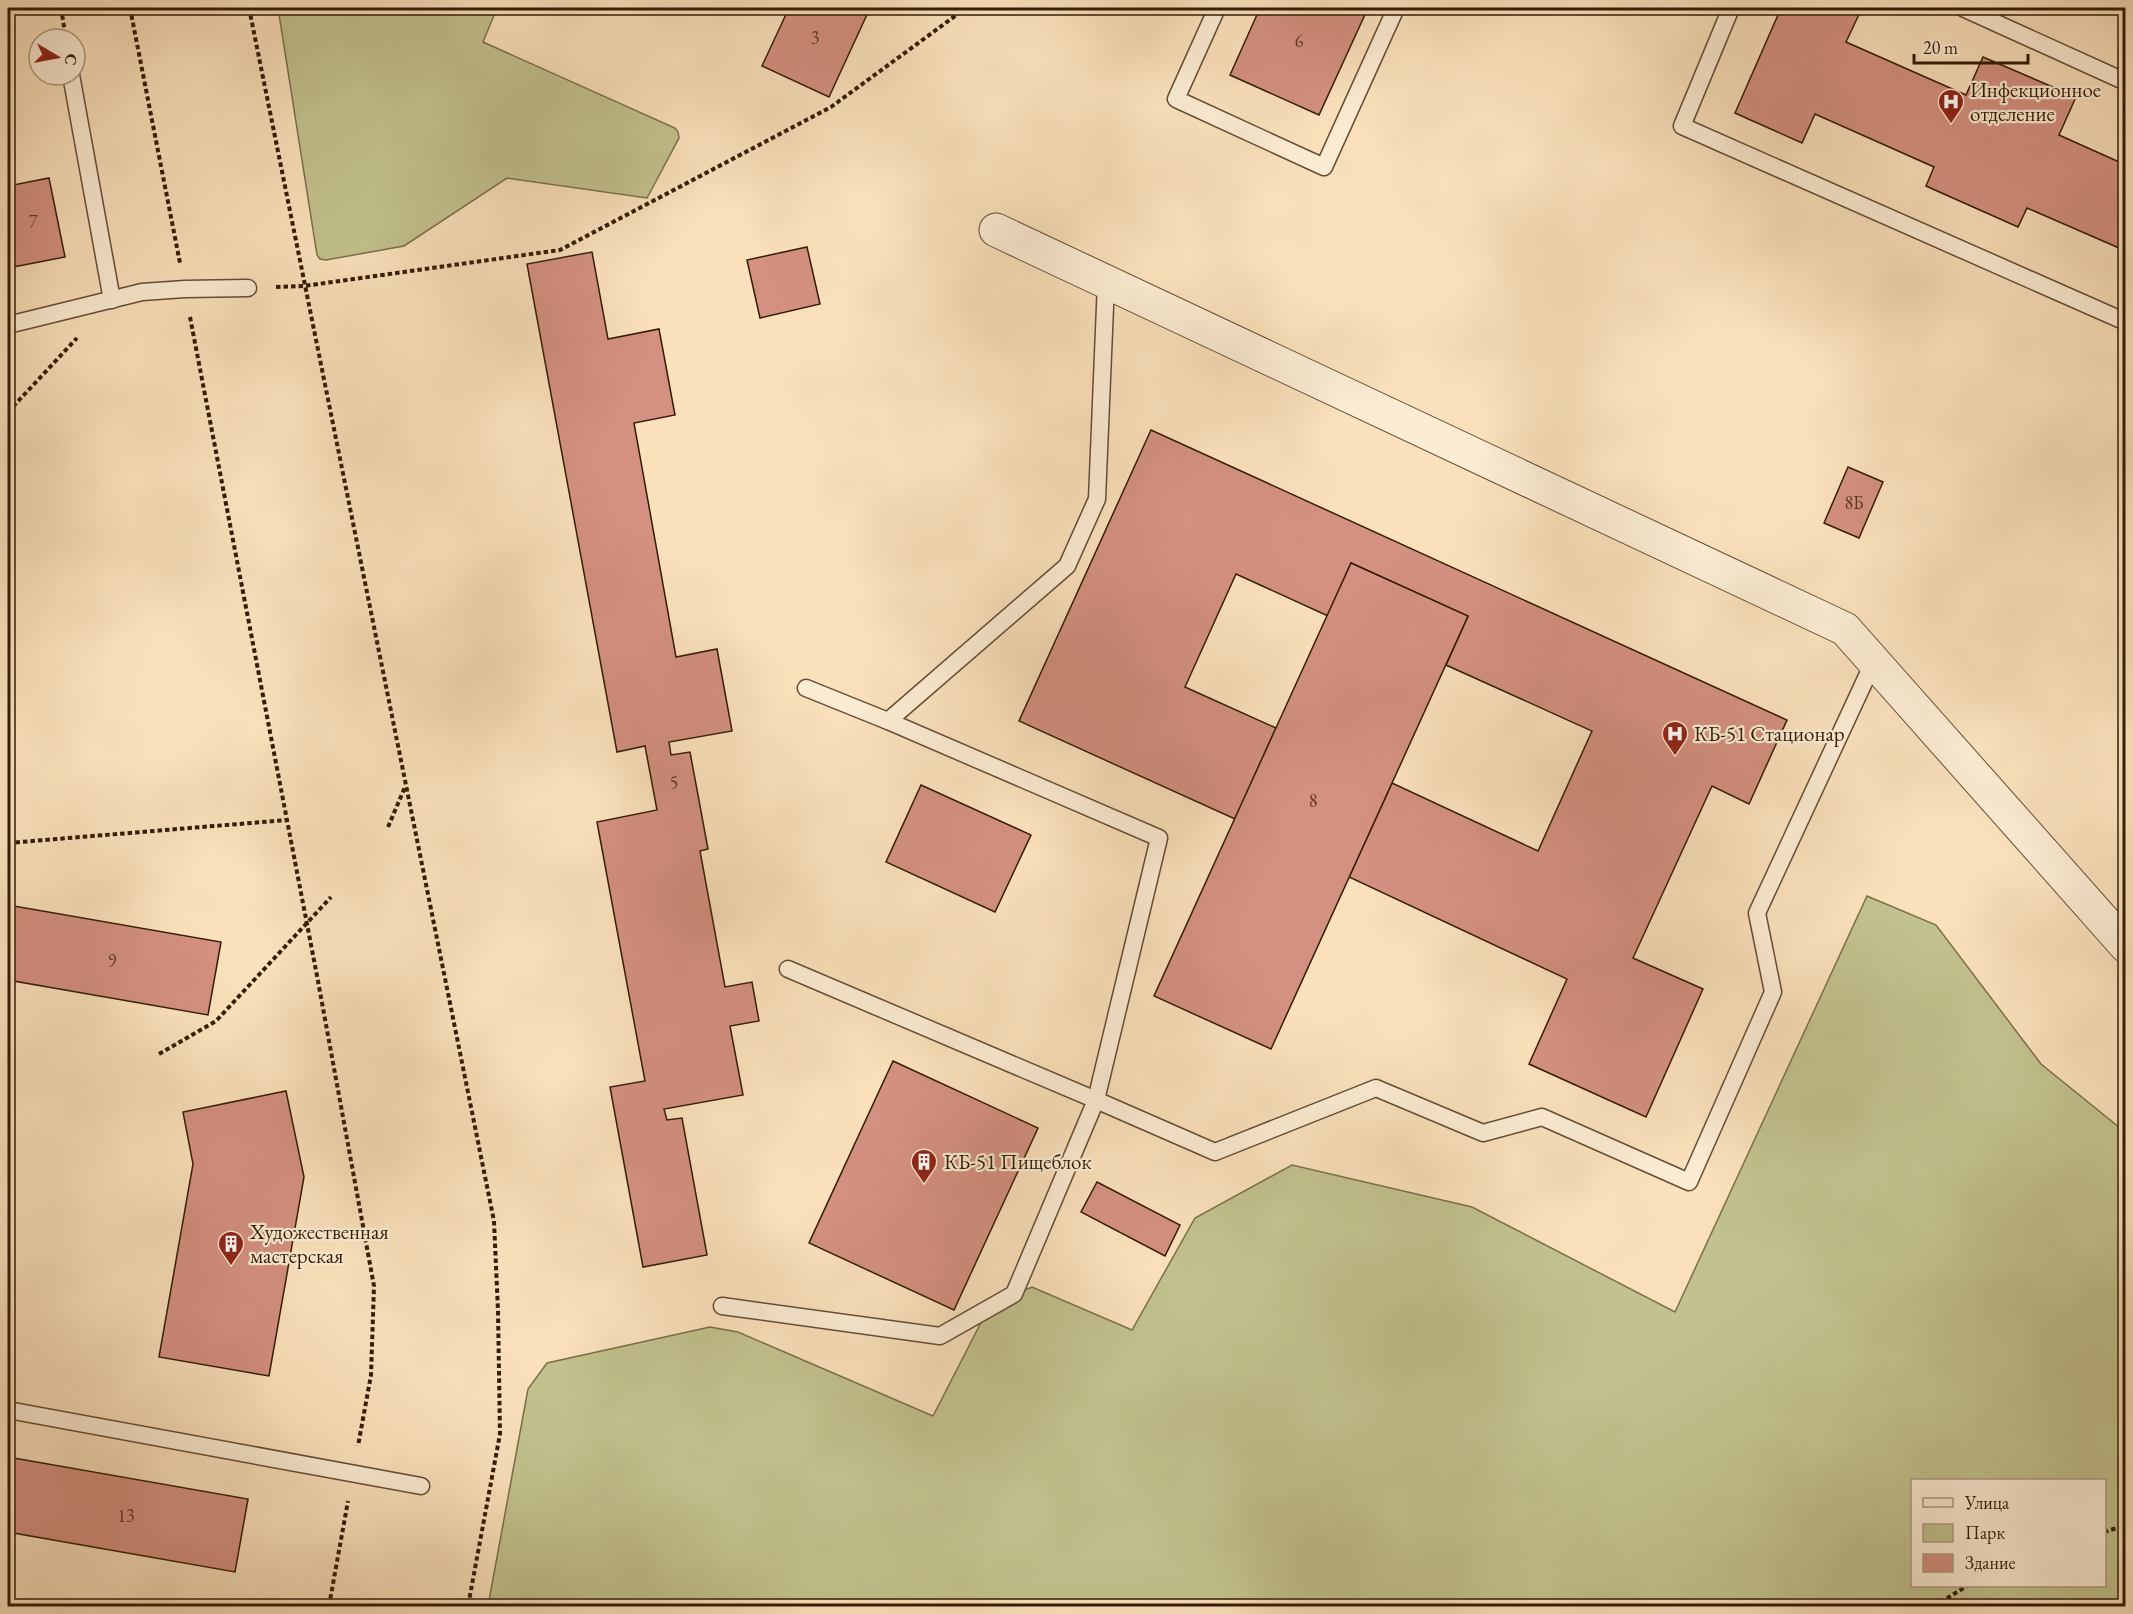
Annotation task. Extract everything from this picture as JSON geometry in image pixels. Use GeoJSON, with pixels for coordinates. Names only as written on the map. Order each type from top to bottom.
{"type":"FeatureCollection","features":[{"type":"Feature","properties":{"kind":"street"},"geometry":{"type":"LineString","coordinates":[[996,230],[1845,629],[2126,946]]}},
{"type":"Feature","properties":{"kind":"lane"},"geometry":{"type":"LineString","coordinates":[[1217,8],[1176,99],[1324,166],[1396,8]]}},
{"type":"Feature","properties":{"kind":"lane"},"geometry":{"type":"LineString","coordinates":[[1731,8],[1682,126],[2126,322]]}},
{"type":"Feature","properties":{"kind":"lane"},"geometry":{"type":"LineString","coordinates":[[1963,8],[2126,82]]}},
{"type":"Feature","properties":{"kind":"lane"},"geometry":{"type":"LineString","coordinates":[[73,87],[112,300]]}},
{"type":"Feature","properties":{"kind":"lane"},"geometry":{"type":"LineString","coordinates":[[888,721],[1067,566],[1097,499],[1106,282]]}},
{"type":"Feature","properties":{"kind":"lane"},"geometry":{"type":"LineString","coordinates":[[8,325],[142,292],[248,288]]}},
{"type":"Feature","properties":{"kind":"lane"},"geometry":{"type":"LineString","coordinates":[[788,969],[1215,1152],[1377,1088],[1483,1133],[1542,1117],[1689,1182],[1773,992],[1757,913],[1874,661]]}},
{"type":"Feature","properties":{"kind":"lane"},"geometry":{"type":"LineString","coordinates":[[722,1306],[940,1336],[1014,1294],[1096,1100],[1159,838],[806,688]]}},
{"type":"Feature","properties":{"kind":"lane"},"geometry":{"type":"LineString","coordinates":[[8,1410],[421,1486]]}},
{"type":"Feature","properties":{"kind":"path"},"geometry":{"type":"LineString","coordinates":[[61,8],[64,27]]}},
{"type":"Feature","properties":{"kind":"path"},"geometry":{"type":"LineString","coordinates":[[130,8],[307,923],[374,1286],[371,1375],[329,1606]]}},
{"type":"Feature","properties":{"kind":"path"},"geometry":{"type":"LineString","coordinates":[[249,8],[494,1221],[500,1434],[468,1606]]}},
{"type":"Feature","properties":{"kind":"path"},"geometry":{"type":"LineString","coordinates":[[248,288],[304,286],[560,250],[831,107],[966,8]]}},
{"type":"Feature","properties":{"kind":"path"},"geometry":{"type":"LineString","coordinates":[[8,412],[112,300]]}},
{"type":"Feature","properties":{"kind":"path"},"geometry":{"type":"LineString","coordinates":[[388,827],[406,786]]}},
{"type":"Feature","properties":{"kind":"path"},"geometry":{"type":"LineString","coordinates":[[8,843],[287,820]]}},
{"type":"Feature","properties":{"kind":"path"},"geometry":{"type":"LineString","coordinates":[[159,1054],[216,1021],[332,897]]}},
{"type":"Feature","properties":{"kind":"path"},"geometry":{"type":"LineString","coordinates":[[2106,1531],[2126,1525]]}},
{"type":"Feature","properties":{"kind":"path"},"geometry":{"type":"LineString","coordinates":[[1934,1606],[1965,1587]]}},
{"type":"Feature","properties":{"kind":"green space"},"geometry":{"type":"Polygon","coordinates":[[[278,8],[497,8],[483,42],[675,128],[679,138],[647,198],[507,178],[404,246],[326,260],[320,259],[317,255],[278,8]]]}},
{"type":"Feature","properties":{"kind":"green space"},"geometry":{"type":"Polygon","coordinates":[[[1867,896],[1936,925],[2041,1064],[2125,1132],[2125,1606],[488,1606],[528,1389],[547,1363],[710,1327],[738,1332],[933,1416],[991,1303],[1032,1287],[1132,1330],[1195,1218],[1292,1165],[1472,1207],[1675,1312],[1867,896]]]}},
{"type":"Feature","properties":{"kind":"building"},"geometry":{"type":"Polygon","coordinates":[[[783,8],[870,8],[829,97],[762,66],[788,10],[783,8]]]}},
{"type":"Feature","properties":{"kind":"building"},"geometry":{"type":"Polygon","coordinates":[[[1260,8],[1368,8],[1319,115],[1230,75],[1260,8]]]}},
{"type":"Feature","properties":{"kind":"building","name":"Инфекционное отделение"},"geometry":{"type":"Polygon","coordinates":[[[1781,8],[1862,8],[1846,42],[1966,95],[1983,57],[2076,97],[2059,135],[2126,165],[2126,251],[2027,208],[2018,227],[1926,186],[1934,167],[1815,114],[1802,143],[1735,113],[1781,8]]]}},
{"type":"Feature","properties":{"kind":"building"},"geometry":{"type":"Polygon","coordinates":[[[49,178],[65,257],[8,268],[8,186],[49,178]]]}},
{"type":"Feature","properties":{"kind":"building"},"geometry":{"type":"Polygon","coordinates":[[[807,247],[820,304],[760,318],[747,260],[807,247]]]}},
{"type":"Feature","properties":{"kind":"building"},"geometry":{"type":"Polygon","coordinates":[[[592,252],[608,339],[659,329],[675,415],[634,423],[676,657],[717,649],[732,731],[669,742],[671,755],[690,752],[708,849],[700,851],[725,987],[752,982],[759,1021],[730,1026],[743,1095],[664,1109],[667,1120],[682,1118],[707,1255],[643,1267],[610,1087],[645,1081],[597,822],[657,810],[645,746],[617,752],[527,264],[592,252]]]}},
{"type":"Feature","properties":{"kind":"building","name":"КБ-51 Стационар"},"geometry":{"type":"Polygon","coordinates":[[[1151,430],[1787,720],[1749,804],[1712,786],[1633,958],[1703,989],[1646,1117],[1529,1064],[1567,979],[1349,877],[1392,783],[1538,851],[1592,731],[1446,665],[1468,616],[1351,563],[1328,616],[1236,574],[1185,687],[1276,728],[1235,819],[1019,721],[1151,430]]]}},
{"type":"Feature","properties":{"kind":"building"},"geometry":{"type":"Polygon","coordinates":[[[1848,467],[1883,482],[1859,538],[1824,523],[1848,467]]]}},
{"type":"Feature","properties":{"kind":"building"},"geometry":{"type":"Polygon","coordinates":[[[1351,563],[1468,616],[1271,1049],[1154,996],[1351,563]]]}},
{"type":"Feature","properties":{"kind":"building"},"geometry":{"type":"Polygon","coordinates":[[[921,785],[1031,835],[995,912],[886,862],[921,785]]]}},
{"type":"Feature","properties":{"kind":"building"},"geometry":{"type":"Polygon","coordinates":[[[8,905],[221,942],[208,1015],[8,980],[8,905]]]}},
{"type":"Feature","properties":{"kind":"building","name":"КБ-51 Пищеблок"},"geometry":{"type":"Polygon","coordinates":[[[893,1061],[1038,1128],[954,1310],[809,1243],[893,1061]]]}},
{"type":"Feature","properties":{"kind":"building","name":"Художественная мастерская"},"geometry":{"type":"Polygon","coordinates":[[[286,1091],[304,1177],[269,1376],[159,1357],[193,1164],[183,1112],[286,1091]]]}},
{"type":"Feature","properties":{"kind":"building"},"geometry":{"type":"Polygon","coordinates":[[[1097,1182],[1180,1225],[1165,1256],[1081,1212],[1097,1182]]]}},
{"type":"Feature","properties":{"kind":"building"},"geometry":{"type":"Polygon","coordinates":[[[8,1457],[248,1499],[235,1572],[8,1532],[8,1457]]]}},
{"type":"Feature","properties":{"kind":"place","name":"Инфекционное отделение"},"geometry":{"type":"Point","coordinates":[1951,125]}},
{"type":"Feature","properties":{"kind":"place","name":"КБ-51 Стационар"},"geometry":{"type":"Point","coordinates":[1675,757]}},
{"type":"Feature","properties":{"kind":"place","name":"КБ-51 Пищеблок"},"geometry":{"type":"Point","coordinates":[924,1185]}},
{"type":"Feature","properties":{"kind":"place","name":"Художественная мастерская"},"geometry":{"type":"Point","coordinates":[231,1267]}}]}
